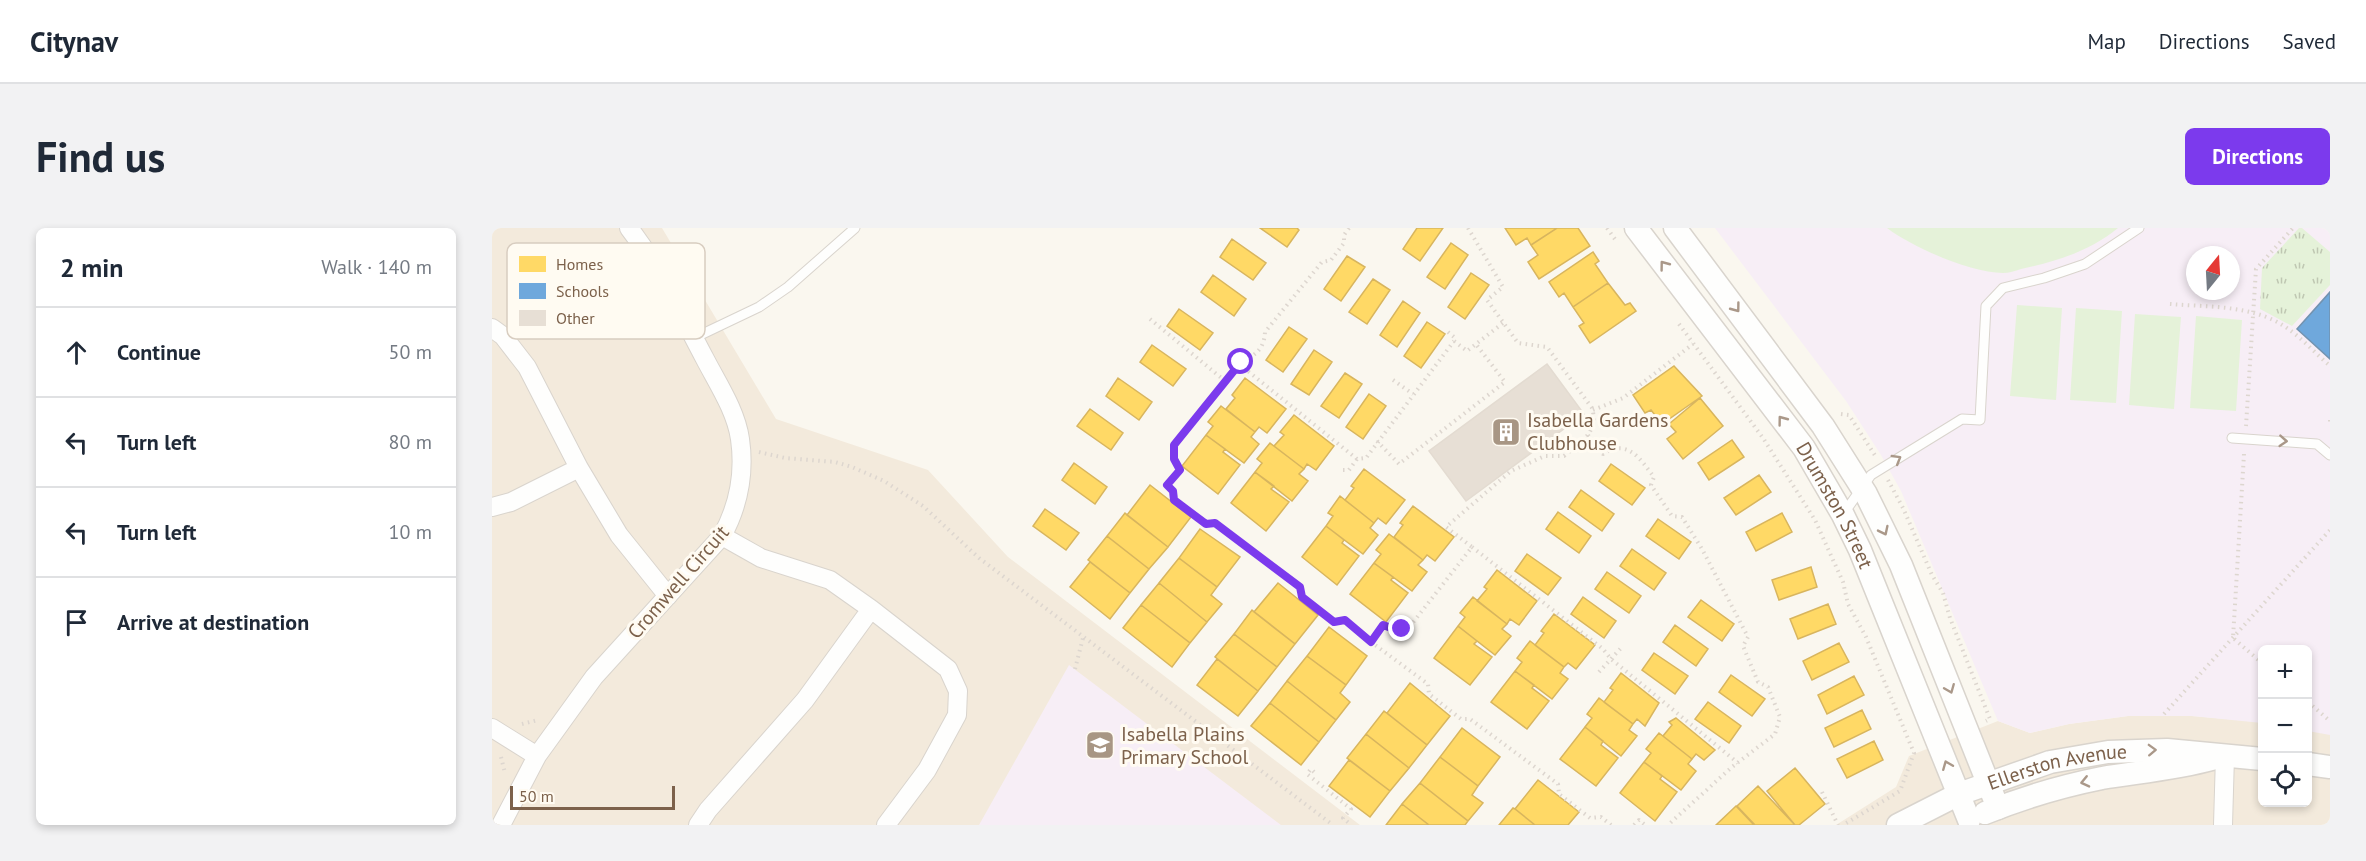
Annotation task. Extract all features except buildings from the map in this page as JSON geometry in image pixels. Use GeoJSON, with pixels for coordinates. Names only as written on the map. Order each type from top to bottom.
{"type":"FeatureCollection","features":[{"type":"Feature","properties":{"kind":"street","name":"Cromwell Circuit"},"geometry":{"type":"LineString","coordinates":[[629,228],[641,243]]}},
{"type":"Feature","properties":{"kind":"street","name":"Drumston Street"},"geometry":{"type":"LineString","coordinates":[[1636,228],[1804,448],[1843,515],[1860,550],[1959,794],[1964,822]]}},
{"type":"Feature","properties":{"kind":"street","name":"Drumston Street"},"geometry":{"type":"LineString","coordinates":[[1675,228],[1821,422],[1862,487],[1901,565],[1998,808]]}},
{"type":"Feature","properties":{"kind":"street"},"geometry":{"type":"LineString","coordinates":[[492,328],[503,336],[527,367],[579,468],[619,535],[668,596]]}},
{"type":"Feature","properties":{"kind":"street","name":"Cromwell Circuit"},"geometry":{"type":"LineString","coordinates":[[501,825],[537,756],[594,677],[722,536],[730,521],[741,488],[743,471],[740,436],[728,404],[695,339]]}},
{"type":"Feature","properties":{"kind":"street"},"geometry":{"type":"LineString","coordinates":[[492,507],[511,502],[579,468]]}},
{"type":"Feature","properties":{"kind":"street"},"geometry":{"type":"LineString","coordinates":[[722,536],[761,558],[830,580],[948,669],[958,691],[957,715],[927,770],[886,825]]}},
{"type":"Feature","properties":{"kind":"street"},"geometry":{"type":"LineString","coordinates":[[698,825],[708,810],[805,700],[871,609]]}},
{"type":"Feature","properties":{"kind":"street"},"geometry":{"type":"LineString","coordinates":[[492,728],[537,756]]}},
{"type":"Feature","properties":{"kind":"street","name":"Ellerston Avenue"},"geometry":{"type":"LineString","coordinates":[[1898,825],[1959,794],[2050,762],[2108,752],[2167,750],[2258,759]]}},
{"type":"Feature","properties":{"kind":"street"},"geometry":{"type":"LineString","coordinates":[[2223,825],[2225,756]]}},
{"type":"Feature","properties":{"kind":"street","name":"Ellerston Avenue"},"geometry":{"type":"LineString","coordinates":[[1964,822],[1998,808],[2067,786],[2102,778],[2182,768],[2225,756]]}},
{"type":"Feature","properties":{"kind":"street"},"geometry":{"type":"LineString","coordinates":[[2312,765],[2330,767]]}},
{"type":"Feature","properties":{"kind":"lane"},"geometry":{"type":"LineString","coordinates":[[705,333],[759,307],[788,287],[855,228]]}},
{"type":"Feature","properties":{"kind":"lane"},"geometry":{"type":"LineString","coordinates":[[1843,515],[1871,475],[1962,419],[1980,420],[1986,306],[2002,288],[2044,278],[2085,264],[2139,228]]}},
{"type":"Feature","properties":{"kind":"lane"},"geometry":{"type":"LineString","coordinates":[[2232,438],[2317,444],[2330,454]]}},
{"type":"Feature","properties":{"kind":"path"},"geometry":{"type":"LineString","coordinates":[[1349,228],[1344,234],[1344,243],[1332,260],[1322,262],[1265,332],[1264,344],[1253,358],[1239,364],[1174,445],[1174,459],[1180,470],[1167,485],[1173,491],[1174,500],[1206,524],[1215,523],[1300,587],[1302,597],[1334,622],[1345,620],[1428,684],[1429,694],[1461,719],[1470,719],[1558,784],[1559,794],[1590,818],[1601,817],[1611,825]]}},
{"type":"Feature","properties":{"kind":"path"},"geometry":{"type":"LineString","coordinates":[[1468,228],[1503,287],[1486,300],[1518,343],[1547,347],[1593,410],[1595,418],[1593,429],[1564,456],[1545,456],[1511,471],[1446,527],[1603,649],[1611,659],[1738,763]]}},
{"type":"Feature","properties":{"kind":"path"},"geometry":{"type":"LineString","coordinates":[[2256,269],[2293,228]]}},
{"type":"Feature","properties":{"kind":"path"},"geometry":{"type":"LineString","coordinates":[[2170,304],[2253,312],[2270,318],[2285,326],[2330,366]]}},
{"type":"Feature","properties":{"kind":"path"},"geometry":{"type":"LineString","coordinates":[[1150,319],[1225,381]]}},
{"type":"Feature","properties":{"kind":"path"},"geometry":{"type":"LineString","coordinates":[[1448,332],[1454,337],[1454,341],[1467,351],[1503,323]]}},
{"type":"Feature","properties":{"kind":"path"},"geometry":{"type":"LineString","coordinates":[[1239,364],[1357,459],[1366,459],[1377,441],[1454,341]]}},
{"type":"Feature","properties":{"kind":"path"},"geometry":{"type":"LineString","coordinates":[[1377,441],[1399,464],[1505,382],[1476,344]]}},
{"type":"Feature","properties":{"kind":"path"},"geometry":{"type":"LineString","coordinates":[[1593,410],[1623,398],[1693,344],[1763,438],[1803,498],[1826,540],[1844,582],[1848,604],[1866,637],[1914,753],[1900,791],[1843,825]]}},
{"type":"Feature","properties":{"kind":"path"},"geometry":{"type":"LineString","coordinates":[[1393,380],[1413,394]]}},
{"type":"Feature","properties":{"kind":"path"},"geometry":{"type":"LineString","coordinates":[[1588,435],[1595,448],[1603,454],[1610,450],[1623,448],[1635,453],[1654,477],[1651,484],[1672,516],[1682,517],[1702,549],[1748,637],[1743,646],[1758,681],[1768,687],[1780,717],[1775,734],[1701,793],[1668,825]]}},
{"type":"Feature","properties":{"kind":"path"},"geometry":{"type":"LineString","coordinates":[[754,451],[785,458],[835,462],[884,481],[923,506],[980,558],[1333,825]]}},
{"type":"Feature","properties":{"kind":"path"},"geometry":{"type":"LineString","coordinates":[[1342,470],[1349,470],[1357,459]]}},
{"type":"Feature","properties":{"kind":"path"},"geometry":{"type":"LineString","coordinates":[[2164,714],[2330,530]]}},
{"type":"Feature","properties":{"kind":"path"},"geometry":{"type":"LineString","coordinates":[[1371,642],[1383,625],[1394,629],[1402,629],[1411,625],[1472,547]]}},
{"type":"Feature","properties":{"kind":"path"},"geometry":{"type":"LineString","coordinates":[[1932,575],[1943,593],[1950,618],[1990,719]]}},
{"type":"Feature","properties":{"kind":"path"},"geometry":{"type":"LineString","coordinates":[[1076,669],[1083,638]]}},
{"type":"Feature","properties":{"kind":"path"},"geometry":{"type":"LineString","coordinates":[[2233,638],[2258,660]]}},
{"type":"Feature","properties":{"kind":"path"},"geometry":{"type":"LineString","coordinates":[[1599,672],[1621,648]]}},
{"type":"Feature","properties":{"kind":"path"},"geometry":{"type":"LineString","coordinates":[[2312,706],[2330,721]]}},
{"type":"Feature","properties":{"kind":"path"},"geometry":{"type":"LineString","coordinates":[[500,753],[505,773],[503,780]]}},
{"type":"Feature","properties":{"kind":"path"},"geometry":{"type":"LineString","coordinates":[[1314,772],[1311,770],[1307,774],[1351,809],[1343,818],[1351,825]]}},
{"type":"Feature","properties":{"kind":"path"},"geometry":{"type":"LineString","coordinates":[[1822,792],[1838,825]]}},
{"type":"Feature","properties":{"kind":"path"},"geometry":{"type":"LineString","coordinates":[[1634,825],[1639,820],[1645,825]]}},
{"type":"Feature","properties":{"kind":"shaded area"},"geometry":{"type":"Polygon","coordinates":[[[492,228],[662,228],[671,243],[507,243],[507,339],[705,339],[705,300],[776,419],[928,470],[1008,557],[1360,825],[492,825],[492,228]]]}},
{"type":"Feature","properties":{"kind":"shaded area"},"geometry":{"type":"Polygon","coordinates":[[[1715,228],[2330,228],[2330,735],[2312,732],[2312,645],[2258,645],[2258,723],[2192,716],[2128,716],[2069,724],[2030,733],[1998,721],[1901,491],[1846,401],[1715,228]]]}},
{"type":"Feature","properties":{"kind":"shaded area","name":"Isabella Plains Primary School"},"geometry":{"type":"Polygon","coordinates":[[[1069,665],[1281,825],[979,825],[1069,665]]]}},
{"type":"Feature","properties":{"kind":"shaded area"},"geometry":{"type":"Polygon","coordinates":[[[2128,716],[2192,716],[2258,722],[2258,807],[2312,807],[2312,730],[2330,732],[2330,825],[1836,825],[1896,787],[1909,756],[1998,721],[2030,733],[2069,724],[2128,716]]]}},
{"type":"Feature","properties":{"kind":"green space"},"geometry":{"type":"Polygon","coordinates":[[[1887,228],[2118,228],[2096,243],[2072,254],[2047,263],[2003,273],[1975,269],[1942,258],[1887,228]]]}},
{"type":"Feature","properties":{"kind":"green space"},"geometry":{"type":"Polygon","coordinates":[[[2299,228],[2302,228],[2330,252],[2330,285],[2292,326],[2260,309],[2262,268],[2299,228]]]}},
{"type":"Feature","properties":{"kind":"green space"},"geometry":{"type":"Polygon","coordinates":[[[2017,305],[2062,308],[2056,400],[2010,396],[2017,305]]]}},
{"type":"Feature","properties":{"kind":"green space"},"geometry":{"type":"Polygon","coordinates":[[[2076,308],[2122,311],[2116,403],[2070,400],[2076,308]]]}},
{"type":"Feature","properties":{"kind":"green space"},"geometry":{"type":"Polygon","coordinates":[[[2135,314],[2181,317],[2174,409],[2129,405],[2135,314]]]}},
{"type":"Feature","properties":{"kind":"green space"},"geometry":{"type":"Polygon","coordinates":[[[2196,316],[2242,320],[2236,411],[2190,408],[2196,316]]]}},
{"type":"Feature","properties":{"kind":"place","name":"Isabella Gardens Clubhouse"},"geometry":{"type":"Point","coordinates":[1506,432]}},
{"type":"Feature","properties":{"kind":"place","name":"Isabella Plains Primary School"},"geometry":{"type":"Point","coordinates":[1100,745]}},
{"type":"Feature","properties":{"kind":"route"},"geometry":{"type":"LineString","coordinates":[[1241,362],[1174,445],[1174,459],[1180,470],[1167,485],[1173,491],[1174,500],[1206,524],[1215,523],[1300,587],[1302,597],[1334,622],[1345,620],[1371,642],[1383,625],[1402,629]]}}]}
